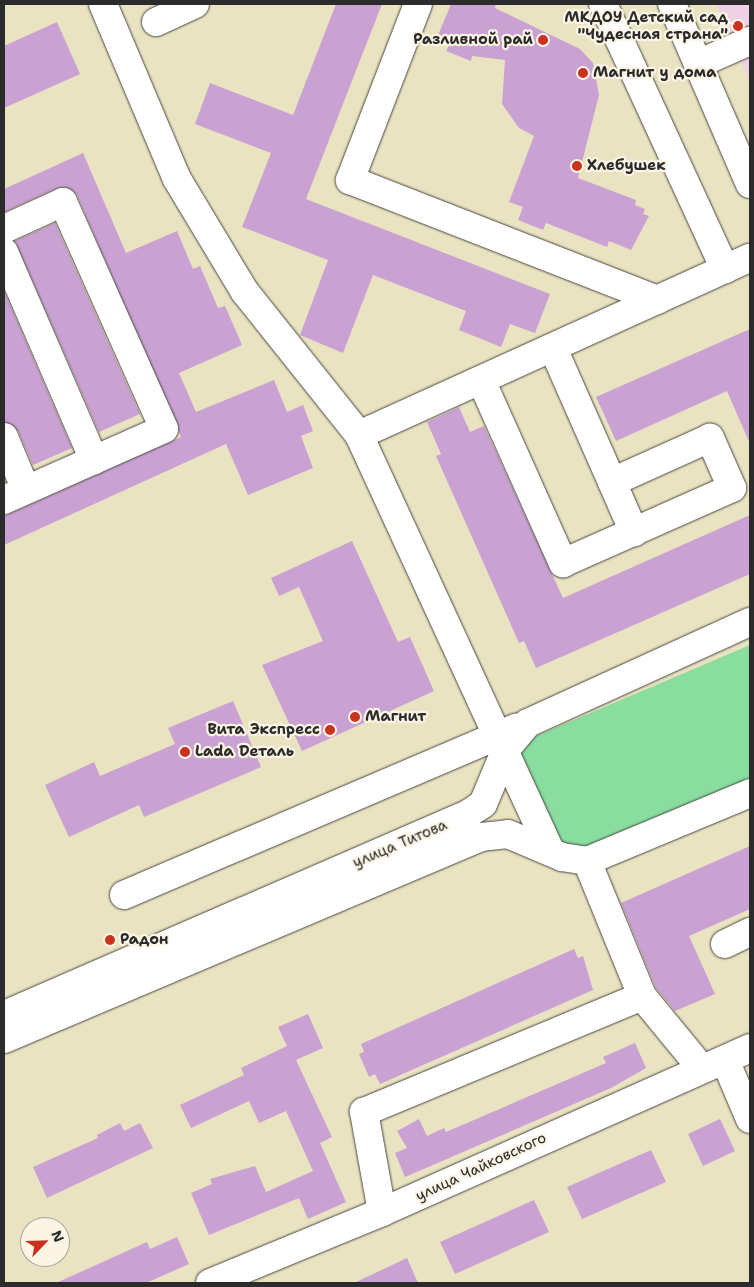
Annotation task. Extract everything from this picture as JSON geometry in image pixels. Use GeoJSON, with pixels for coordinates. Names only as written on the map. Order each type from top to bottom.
{"type":"FeatureCollection","features":[{"type":"Feature","properties":{"kind":"street"},"geometry":{"type":"LineString","coordinates":[[156,22],[195,4]]}},
{"type":"Feature","properties":{"kind":"street"},"geometry":{"type":"LineString","coordinates":[[418,4],[350,180],[657,300]]}},
{"type":"Feature","properties":{"kind":"street"},"geometry":{"type":"LineString","coordinates":[[603,4],[725,269]]}},
{"type":"Feature","properties":{"kind":"street"},"geometry":{"type":"LineString","coordinates":[[672,4],[750,184]]}},
{"type":"Feature","properties":{"kind":"street"},"geometry":{"type":"LineString","coordinates":[[108,5],[177,178],[245,292],[359,435],[488,707],[550,851]]}},
{"type":"Feature","properties":{"kind":"street"},"geometry":{"type":"LineString","coordinates":[[698,64],[750,41]]}},
{"type":"Feature","properties":{"kind":"street"},"geometry":{"type":"LineString","coordinates":[[4,229],[63,202],[164,429],[15,495],[4,438]]}},
{"type":"Feature","properties":{"kind":"street"},"geometry":{"type":"LineString","coordinates":[[4,252],[94,460]]}},
{"type":"Feature","properties":{"kind":"street"},"geometry":{"type":"LineString","coordinates":[[359,435],[750,258]]}},
{"type":"Feature","properties":{"kind":"street"},"geometry":{"type":"LineString","coordinates":[[553,348],[634,532]]}},
{"type":"Feature","properties":{"kind":"street"},"geometry":{"type":"LineString","coordinates":[[482,380],[563,563],[732,488],[710,438],[612,482]]}},
{"type":"Feature","properties":{"kind":"street","name":"улица Титова"},"geometry":{"type":"LineString","coordinates":[[4,1015],[468,814],[483,804],[503,742],[528,723],[750,622]]}},
{"type":"Feature","properties":{"kind":"street"},"geometry":{"type":"LineString","coordinates":[[488,707],[513,722],[528,723]]}},
{"type":"Feature","properties":{"kind":"street"},"geometry":{"type":"LineString","coordinates":[[124,895],[503,742]]}},
{"type":"Feature","properties":{"kind":"street"},"geometry":{"type":"LineString","coordinates":[[750,793],[587,861],[642,996],[714,1064],[750,1119]]}},
{"type":"Feature","properties":{"kind":"street","name":"улица Титова"},"geometry":{"type":"LineString","coordinates":[[4,1039],[481,837],[508,834],[550,851],[587,861]]}},
{"type":"Feature","properties":{"kind":"street"},"geometry":{"type":"LineString","coordinates":[[725,944],[750,932]]}},
{"type":"Feature","properties":{"kind":"street"},"geometry":{"type":"LineString","coordinates":[[382,1212],[364,1112],[642,996]]}},
{"type":"Feature","properties":{"kind":"street","name":"улица Чайковского"},"geometry":{"type":"LineString","coordinates":[[210,1283],[382,1212],[750,1048]]}},
{"type":"Feature","properties":{"kind":"shaded area","name":"МКДОУ Детский сад \"Чудесная страна\""},"geometry":{"type":"Polygon","coordinates":[[[716,4],[750,4],[750,82],[735,47],[716,4]]]}},
{"type":"Feature","properties":{"kind":"green space"},"geometry":{"type":"Polygon","coordinates":[[[750,645],[750,784],[577,850],[558,844],[515,754],[527,740],[750,645]]]}},
{"type":"Feature","properties":{"kind":"building"},"geometry":{"type":"Polygon","coordinates":[[[336,4],[382,4],[306,199],[550,294],[535,333],[510,324],[501,347],[459,330],[466,311],[373,275],[343,353],[300,335],[328,260],[242,227],[271,153],[195,124],[210,83],[293,115],[336,4]]]}},
{"type":"Feature","properties":{"kind":"building"},"geometry":{"type":"Polygon","coordinates":[[[451,4],[496,4],[495,8],[580,49],[593,63],[599,95],[578,178],[636,200],[635,205],[645,209],[643,214],[649,216],[631,250],[609,241],[607,247],[546,223],[543,230],[518,220],[523,207],[509,202],[534,136],[519,128],[502,104],[505,60],[472,56],[471,61],[446,51],[449,45],[436,40],[451,4]]]}},
{"type":"Feature","properties":{"kind":"building"},"geometry":{"type":"Polygon","coordinates":[[[57,22],[80,74],[4,108],[4,46],[57,22]]]}},
{"type":"Feature","properties":{"kind":"building"},"geometry":{"type":"Polygon","coordinates":[[[83,153],[126,253],[177,231],[193,269],[200,266],[218,308],[225,306],[242,345],[179,373],[196,412],[274,380],[287,412],[303,405],[313,431],[301,436],[313,468],[248,495],[226,444],[4,545],[4,516],[181,437],[77,195],[65,187],[57,188],[4,212],[4,189],[83,153]]]}},
{"type":"Feature","properties":{"kind":"building"},"geometry":{"type":"Polygon","coordinates":[[[55,223],[140,414],[99,432],[15,241],[55,223]]]}},
{"type":"Feature","properties":{"kind":"building"},"geometry":{"type":"Polygon","coordinates":[[[4,291],[72,448],[33,465],[18,431],[4,422],[4,291]]]}},
{"type":"Feature","properties":{"kind":"building"},"geometry":{"type":"Polygon","coordinates":[[[750,329],[750,444],[727,391],[616,441],[596,397],[750,329]]]}},
{"type":"Feature","properties":{"kind":"building"},"geometry":{"type":"Polygon","coordinates":[[[459,407],[470,432],[484,426],[563,598],[750,515],[750,574],[536,668],[524,641],[519,643],[436,456],[441,454],[427,422],[459,407]]]}},
{"type":"Feature","properties":{"kind":"building"},"geometry":{"type":"Polygon","coordinates":[[[352,541],[398,642],[410,637],[434,691],[302,751],[262,665],[323,641],[299,587],[279,596],[271,578],[352,541]]]}},
{"type":"Feature","properties":{"kind":"building"},"geometry":{"type":"Polygon","coordinates":[[[233,701],[261,767],[144,817],[139,805],[69,837],[45,785],[94,762],[100,776],[175,744],[168,728],[233,701]]]}},
{"type":"Feature","properties":{"kind":"building"},"geometry":{"type":"Polygon","coordinates":[[[750,846],[750,909],[689,936],[715,994],[675,1011],[656,988],[621,903],[750,846]]]}},
{"type":"Feature","properties":{"kind":"building"},"geometry":{"type":"Polygon","coordinates":[[[574,949],[578,958],[583,956],[593,990],[380,1084],[375,1074],[369,1077],[359,1054],[364,1052],[361,1044],[574,949]]]}},
{"type":"Feature","properties":{"kind":"building"},"geometry":{"type":"Polygon","coordinates":[[[308,1014],[323,1048],[296,1060],[332,1137],[320,1143],[346,1202],[308,1219],[299,1198],[209,1235],[191,1193],[212,1184],[210,1179],[255,1166],[266,1192],[313,1171],[286,1111],[259,1123],[249,1101],[191,1128],[180,1105],[244,1075],[241,1068],[287,1046],[278,1027],[308,1014]]]}},
{"type":"Feature","properties":{"kind":"building"},"geometry":{"type":"Polygon","coordinates":[[[635,1043],[646,1068],[611,1088],[405,1177],[395,1153],[407,1148],[397,1131],[419,1119],[427,1136],[444,1128],[446,1132],[606,1063],[603,1057],[635,1043]]]}},
{"type":"Feature","properties":{"kind":"building"},"geometry":{"type":"Polygon","coordinates":[[[720,1119],[735,1151],[703,1166],[688,1134],[720,1119]]]}},
{"type":"Feature","properties":{"kind":"building"},"geometry":{"type":"Polygon","coordinates":[[[120,1123],[124,1131],[140,1123],[153,1148],[47,1198],[33,1167],[98,1138],[97,1135],[120,1123]]]}},
{"type":"Feature","properties":{"kind":"building"},"geometry":{"type":"Polygon","coordinates":[[[651,1150],[666,1182],[582,1219],[567,1187],[651,1150]]]}},
{"type":"Feature","properties":{"kind":"building"},"geometry":{"type":"Polygon","coordinates":[[[534,1200],[549,1232],[455,1274],[440,1242],[534,1200]]]}},
{"type":"Feature","properties":{"kind":"building"},"geometry":{"type":"Polygon","coordinates":[[[177,1237],[189,1264],[146,1283],[56,1283],[147,1242],[150,1249],[177,1237]]]}},
{"type":"Feature","properties":{"kind":"building"},"geometry":{"type":"Polygon","coordinates":[[[407,1258],[418,1283],[354,1283],[407,1258]]]}},
{"type":"Feature","properties":{"kind":"place","name":"МКДОУ Детский сад \"Чудесная страна\""},"geometry":{"type":"Point","coordinates":[738,26]}},
{"type":"Feature","properties":{"kind":"place","name":"Разливной рай"},"geometry":{"type":"Point","coordinates":[543,40]}},
{"type":"Feature","properties":{"kind":"place","name":"Магнит у дома"},"geometry":{"type":"Point","coordinates":[583,73]}},
{"type":"Feature","properties":{"kind":"place","name":"Хлебушек"},"geometry":{"type":"Point","coordinates":[577,166]}},
{"type":"Feature","properties":{"kind":"place","name":"Магнит"},"geometry":{"type":"Point","coordinates":[355,717]}},
{"type":"Feature","properties":{"kind":"place","name":"Вита Экспресс"},"geometry":{"type":"Point","coordinates":[330,730]}},
{"type":"Feature","properties":{"kind":"place","name":"Lada Dеталь"},"geometry":{"type":"Point","coordinates":[185,752]}},
{"type":"Feature","properties":{"kind":"place","name":"Радон"},"geometry":{"type":"Point","coordinates":[110,940]}}]}
